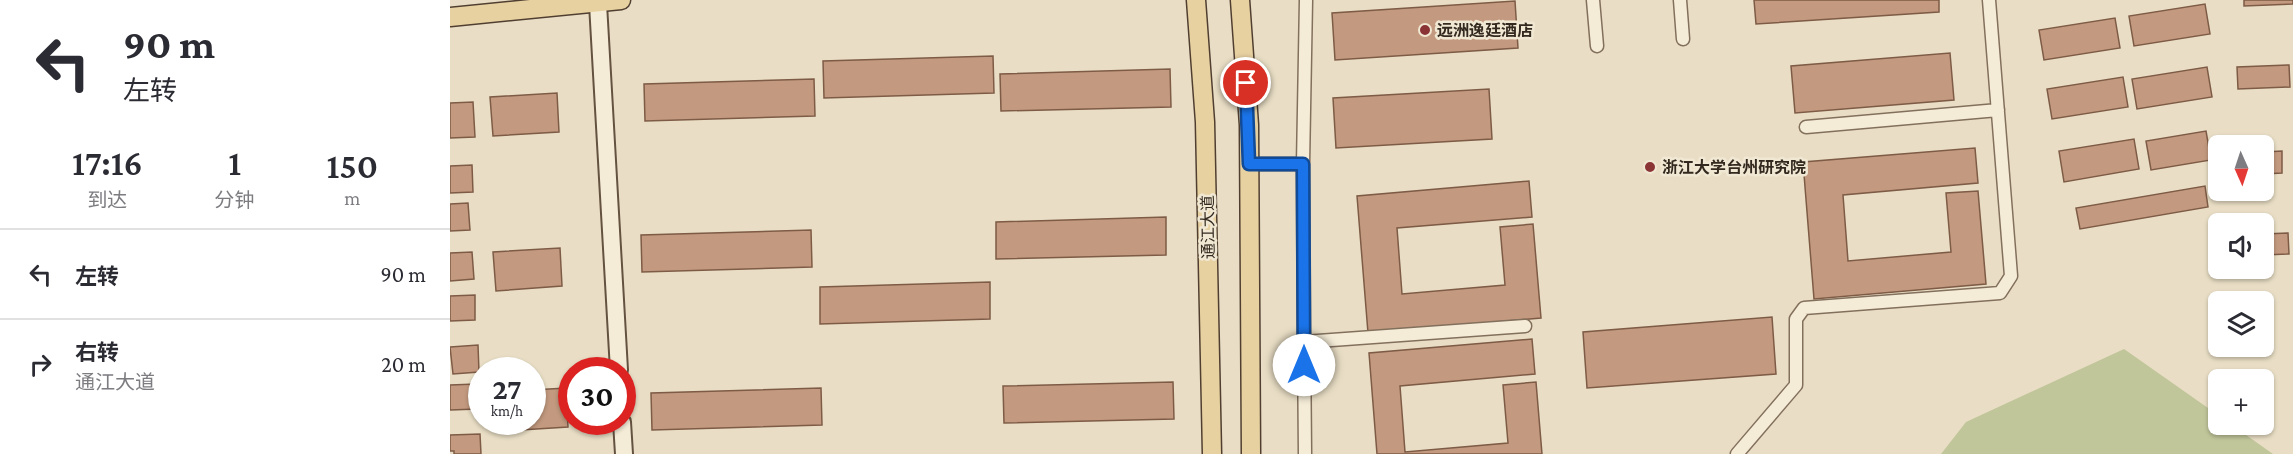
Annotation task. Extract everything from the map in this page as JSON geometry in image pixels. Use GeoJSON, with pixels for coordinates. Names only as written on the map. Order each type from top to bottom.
{"type":"FeatureCollection","features":[{"type":"Feature","properties":{"kind":"main road"},"geometry":{"type":"LineString","coordinates":[[450,17],[621,0]]}},
{"type":"Feature","properties":{"kind":"main road","name":"通江大道"},"geometry":{"type":"LineString","coordinates":[[1196,0],[1205,122],[1212,454]]}},
{"type":"Feature","properties":{"kind":"main road"},"geometry":{"type":"LineString","coordinates":[[1240,0],[1249,124],[1251,454]]}},
{"type":"Feature","properties":{"kind":"street"},"geometry":{"type":"LineString","coordinates":[[1305,454],[1303,164],[1306,0]]}},
{"type":"Feature","properties":{"kind":"street"},"geometry":{"type":"LineString","coordinates":[[1593,0],[1597,46]]}},
{"type":"Feature","properties":{"kind":"street"},"geometry":{"type":"LineString","coordinates":[[1680,0],[1683,39]]}},
{"type":"Feature","properties":{"kind":"street"},"geometry":{"type":"LineString","coordinates":[[1737,454],[1796,385],[1797,319],[1804,308],[2000,292],[2011,276],[1989,0]]}},
{"type":"Feature","properties":{"kind":"street"},"geometry":{"type":"LineString","coordinates":[[598,4],[619,357]]}},
{"type":"Feature","properties":{"kind":"street"},"geometry":{"type":"LineString","coordinates":[[1806,127],[1998,110]]}},
{"type":"Feature","properties":{"kind":"street"},"geometry":{"type":"LineString","coordinates":[[1249,164],[1303,164]]}},
{"type":"Feature","properties":{"kind":"street"},"geometry":{"type":"LineString","coordinates":[[1304,342],[1526,326]]}},
{"type":"Feature","properties":{"kind":"street"},"geometry":{"type":"LineString","coordinates":[[623,435],[624,454]]}},
{"type":"Feature","properties":{"kind":"green space"},"geometry":{"type":"Polygon","coordinates":[[[2124,349],[2208,408],[2208,435],[2246,435],[2273,454],[1941,454],[1966,422],[2124,349]]]}},
{"type":"Feature","properties":{"kind":"building"},"geometry":{"type":"Polygon","coordinates":[[[1754,0],[1939,0],[1939,12],[1756,24],[1754,0]]]}},
{"type":"Feature","properties":{"kind":"building"},"geometry":{"type":"Polygon","coordinates":[[[2244,0],[2293,0],[2293,4],[2244,6],[2244,0]]]}},
{"type":"Feature","properties":{"kind":"building","name":"远洲逸廷酒店"},"geometry":{"type":"Polygon","coordinates":[[[1515,1],[1518,48],[1335,60],[1332,13],[1515,1]]]}},
{"type":"Feature","properties":{"kind":"building"},"geometry":{"type":"Polygon","coordinates":[[[2205,4],[2210,34],[2134,46],[2129,16],[2205,4]]]}},
{"type":"Feature","properties":{"kind":"building"},"geometry":{"type":"Polygon","coordinates":[[[2115,18],[2120,48],[2044,60],[2039,30],[2115,18]]]}},
{"type":"Feature","properties":{"kind":"building"},"geometry":{"type":"Polygon","coordinates":[[[1950,53],[1954,100],[1795,113],[1791,66],[1950,53]]]}},
{"type":"Feature","properties":{"kind":"building"},"geometry":{"type":"Polygon","coordinates":[[[993,56],[994,93],[824,98],[823,61],[993,56]]]}},
{"type":"Feature","properties":{"kind":"building"},"geometry":{"type":"Polygon","coordinates":[[[2289,65],[2290,87],[2238,89],[2237,67],[2289,65]]]}},
{"type":"Feature","properties":{"kind":"building"},"geometry":{"type":"Polygon","coordinates":[[[2207,67],[2212,97],[2137,109],[2132,79],[2207,67]]]}},
{"type":"Feature","properties":{"kind":"building"},"geometry":{"type":"Polygon","coordinates":[[[1170,69],[1171,107],[1001,111],[1000,74],[1170,69]]]}},
{"type":"Feature","properties":{"kind":"building"},"geometry":{"type":"Polygon","coordinates":[[[2123,77],[2128,107],[2052,119],[2047,89],[2123,77]]]}},
{"type":"Feature","properties":{"kind":"building"},"geometry":{"type":"Polygon","coordinates":[[[814,79],[815,116],[645,121],[644,84],[814,79]]]}},
{"type":"Feature","properties":{"kind":"building"},"geometry":{"type":"Polygon","coordinates":[[[1489,89],[1492,139],[1336,148],[1333,98],[1489,89]]]}},
{"type":"Feature","properties":{"kind":"building"},"geometry":{"type":"Polygon","coordinates":[[[557,93],[559,132],[493,136],[490,97],[557,93]]]}},
{"type":"Feature","properties":{"kind":"building"},"geometry":{"type":"Polygon","coordinates":[[[473,102],[475,137],[450,138],[450,103],[473,102]]]}},
{"type":"Feature","properties":{"kind":"building"},"geometry":{"type":"Polygon","coordinates":[[[2206,131],[2208,160],[2151,170],[2146,141],[2206,131]]]}},
{"type":"Feature","properties":{"kind":"building"},"geometry":{"type":"Polygon","coordinates":[[[2134,139],[2139,169],[2064,182],[2059,151],[2134,139]]]}},
{"type":"Feature","properties":{"kind":"building"},"geometry":{"type":"Polygon","coordinates":[[[1975,148],[1978,183],[1843,195],[1848,261],[1951,252],[1946,193],[1978,191],[1986,284],[1814,299],[1803,162],[1975,148]]]}},
{"type":"Feature","properties":{"kind":"building"},"geometry":{"type":"Polygon","coordinates":[[[2274,151],[2282,151],[2282,173],[2274,173],[2274,151]]]}},
{"type":"Feature","properties":{"kind":"building"},"geometry":{"type":"Polygon","coordinates":[[[472,165],[473,192],[450,193],[450,166],[472,165]]]}},
{"type":"Feature","properties":{"kind":"building"},"geometry":{"type":"Polygon","coordinates":[[[1529,181],[1532,217],[1397,228],[1402,294],[1505,285],[1500,227],[1533,224],[1541,318],[1368,333],[1357,196],[1529,181]]]}},
{"type":"Feature","properties":{"kind":"building"},"geometry":{"type":"Polygon","coordinates":[[[2205,186],[2208,207],[2080,229],[2076,208],[2205,186]]]}},
{"type":"Feature","properties":{"kind":"building"},"geometry":{"type":"Polygon","coordinates":[[[468,203],[470,230],[450,231],[450,204],[468,203]]]}},
{"type":"Feature","properties":{"kind":"building"},"geometry":{"type":"Polygon","coordinates":[[[1166,217],[1166,255],[996,259],[996,222],[1166,217]]]}},
{"type":"Feature","properties":{"kind":"building"},"geometry":{"type":"Polygon","coordinates":[[[811,230],[812,267],[642,272],[641,235],[811,230]]]}},
{"type":"Feature","properties":{"kind":"building"},"geometry":{"type":"Polygon","coordinates":[[[2288,233],[2289,254],[2274,255],[2274,234],[2288,233]]]}},
{"type":"Feature","properties":{"kind":"building"},"geometry":{"type":"Polygon","coordinates":[[[560,248],[562,286],[496,291],[493,252],[560,248]]]}},
{"type":"Feature","properties":{"kind":"building"},"geometry":{"type":"Polygon","coordinates":[[[472,252],[474,279],[450,281],[450,253],[472,252]]]}},
{"type":"Feature","properties":{"kind":"building"},"geometry":{"type":"Polygon","coordinates":[[[990,282],[990,319],[820,324],[820,287],[990,282]]]}},
{"type":"Feature","properties":{"kind":"building"},"geometry":{"type":"Polygon","coordinates":[[[475,295],[475,320],[450,321],[450,296],[475,295]]]}},
{"type":"Feature","properties":{"kind":"building"},"geometry":{"type":"Polygon","coordinates":[[[1772,317],[1776,374],[1587,388],[1583,332],[1772,317]]]}},
{"type":"Feature","properties":{"kind":"building"},"geometry":{"type":"Polygon","coordinates":[[[1532,339],[1535,374],[1400,386],[1405,452],[1508,443],[1503,385],[1536,382],[1542,454],[1377,454],[1369,353],[1532,339]]]}},
{"type":"Feature","properties":{"kind":"building"},"geometry":{"type":"Polygon","coordinates":[[[478,345],[478,357],[468,357],[468,373],[453,374],[450,347],[478,345]]]}},
{"type":"Feature","properties":{"kind":"building"},"geometry":{"type":"Polygon","coordinates":[[[1173,382],[1174,419],[1004,423],[1003,386],[1173,382]]]}},
{"type":"Feature","properties":{"kind":"building"},"geometry":{"type":"Polygon","coordinates":[[[468,384],[468,409],[450,410],[450,385],[468,384]]]}},
{"type":"Feature","properties":{"kind":"building"},"geometry":{"type":"Polygon","coordinates":[[[558,388],[558,428],[546,428],[546,389],[558,388]]]}},
{"type":"Feature","properties":{"kind":"building"},"geometry":{"type":"Polygon","coordinates":[[[821,388],[822,425],[652,430],[651,393],[821,388]]]}},
{"type":"Feature","properties":{"kind":"building"},"geometry":{"type":"Polygon","coordinates":[[[450,435],[480,435],[481,454],[454,454],[454,451],[450,451],[450,435]]]}},
{"type":"Feature","properties":{"kind":"place","name":"远洲逸廷酒店"},"geometry":{"type":"Point","coordinates":[1425,30]}},
{"type":"Feature","properties":{"kind":"place","name":"浙江大学台州研究院"},"geometry":{"type":"Point","coordinates":[1650,167]}},
{"type":"Feature","properties":{"kind":"route"},"geometry":{"type":"LineString","coordinates":[[1246,83],[1249,164],[1303,164],[1304,365]]}}]}
